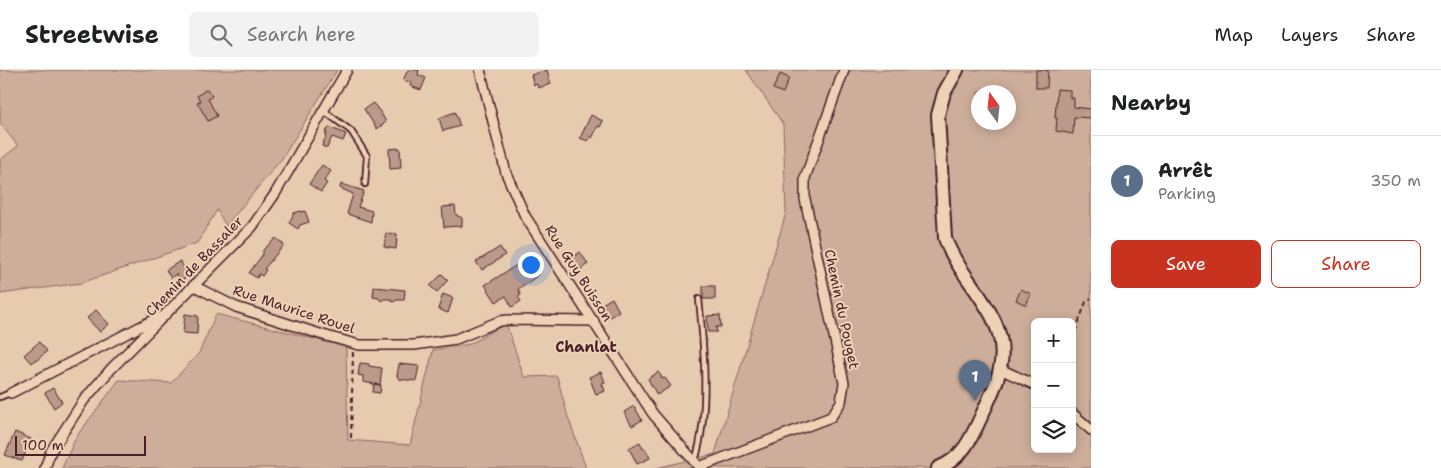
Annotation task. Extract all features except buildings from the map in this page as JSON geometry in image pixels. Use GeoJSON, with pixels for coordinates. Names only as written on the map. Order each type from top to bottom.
{"type":"FeatureCollection","features":[{"type":"Feature","properties":{"kind":"main road"},"geometry":{"type":"LineString","coordinates":[[938,468],[949,464],[967,446],[995,386],[1003,346],[996,322],[952,256],[945,238],[938,115],[944,93],[957,70]]}},
{"type":"Feature","properties":{"kind":"street","name":"Chemin de Bassaler"},"geometry":{"type":"LineString","coordinates":[[44,468],[52,451],[84,400],[111,369],[252,226],[275,194],[347,70]]}},
{"type":"Feature","properties":{"kind":"street","name":"Rue Guy Buisson"},"geometry":{"type":"LineString","coordinates":[[480,70],[506,173],[525,216],[653,414],[698,466]]}},
{"type":"Feature","properties":{"kind":"street","name":"Chemin du Pouget"},"geometry":{"type":"LineString","coordinates":[[698,466],[831,417],[841,402],[844,383],[805,199],[805,178],[844,70]]}},
{"type":"Feature","properties":{"kind":"street","name":"Rue Maurice Rouel"},"geometry":{"type":"LineString","coordinates":[[194,286],[236,307],[359,345],[414,345],[456,339],[500,321],[508,320],[594,321]]}},
{"type":"Feature","properties":{"kind":"street"},"geometry":{"type":"LineString","coordinates":[[10,392],[64,367],[168,312]]}},
{"type":"Feature","properties":{"kind":"street"},"geometry":{"type":"LineString","coordinates":[[1000,368],[1031,383]]}},
{"type":"Feature","properties":{"kind":"street"},"geometry":{"type":"LineString","coordinates":[[1076,417],[1091,430]]}},
{"type":"Feature","properties":{"kind":"lane"},"geometry":{"type":"LineString","coordinates":[[323,110],[351,131],[367,156],[365,184]]}},
{"type":"Feature","properties":{"kind":"lane"},"geometry":{"type":"LineString","coordinates":[[698,466],[705,358],[699,298]]}},
{"type":"Feature","properties":{"kind":"lane"},"geometry":{"type":"LineString","coordinates":[[0,397],[10,392]]}},
{"type":"Feature","properties":{"kind":"path"},"geometry":{"type":"LineString","coordinates":[[1076,329],[1086,302],[1091,298]]}},
{"type":"Feature","properties":{"kind":"path"},"geometry":{"type":"LineString","coordinates":[[351,438],[353,343]]}},
{"type":"Feature","properties":{"kind":"shaded area"},"geometry":{"type":"Polygon","coordinates":[[[0,70],[337,70],[283,157],[226,226],[217,210],[197,243],[81,283],[0,294],[0,160],[18,146],[0,123],[0,70]]]}},
{"type":"Feature","properties":{"kind":"shaded area"},"geometry":{"type":"Polygon","coordinates":[[[746,70],[1091,70],[1091,468],[656,468],[715,454],[786,213],[783,124],[746,70]]]}},
{"type":"Feature","properties":{"kind":"shaded area"},"geometry":{"type":"Polygon","coordinates":[[[216,314],[346,347],[348,440],[410,445],[433,350],[470,344],[506,323],[524,377],[557,376],[568,417],[586,468],[62,468],[76,437],[119,380],[171,383],[199,353],[216,314]]]}},
{"type":"Feature","properties":{"kind":"place","name":"Arrêt"},"geometry":{"type":"Point","coordinates":[975,401]}},
{"type":"Feature","properties":{"kind":"district","name":"Chanlat"},"geometry":{"type":"Point","coordinates":[586,347]}}]}
